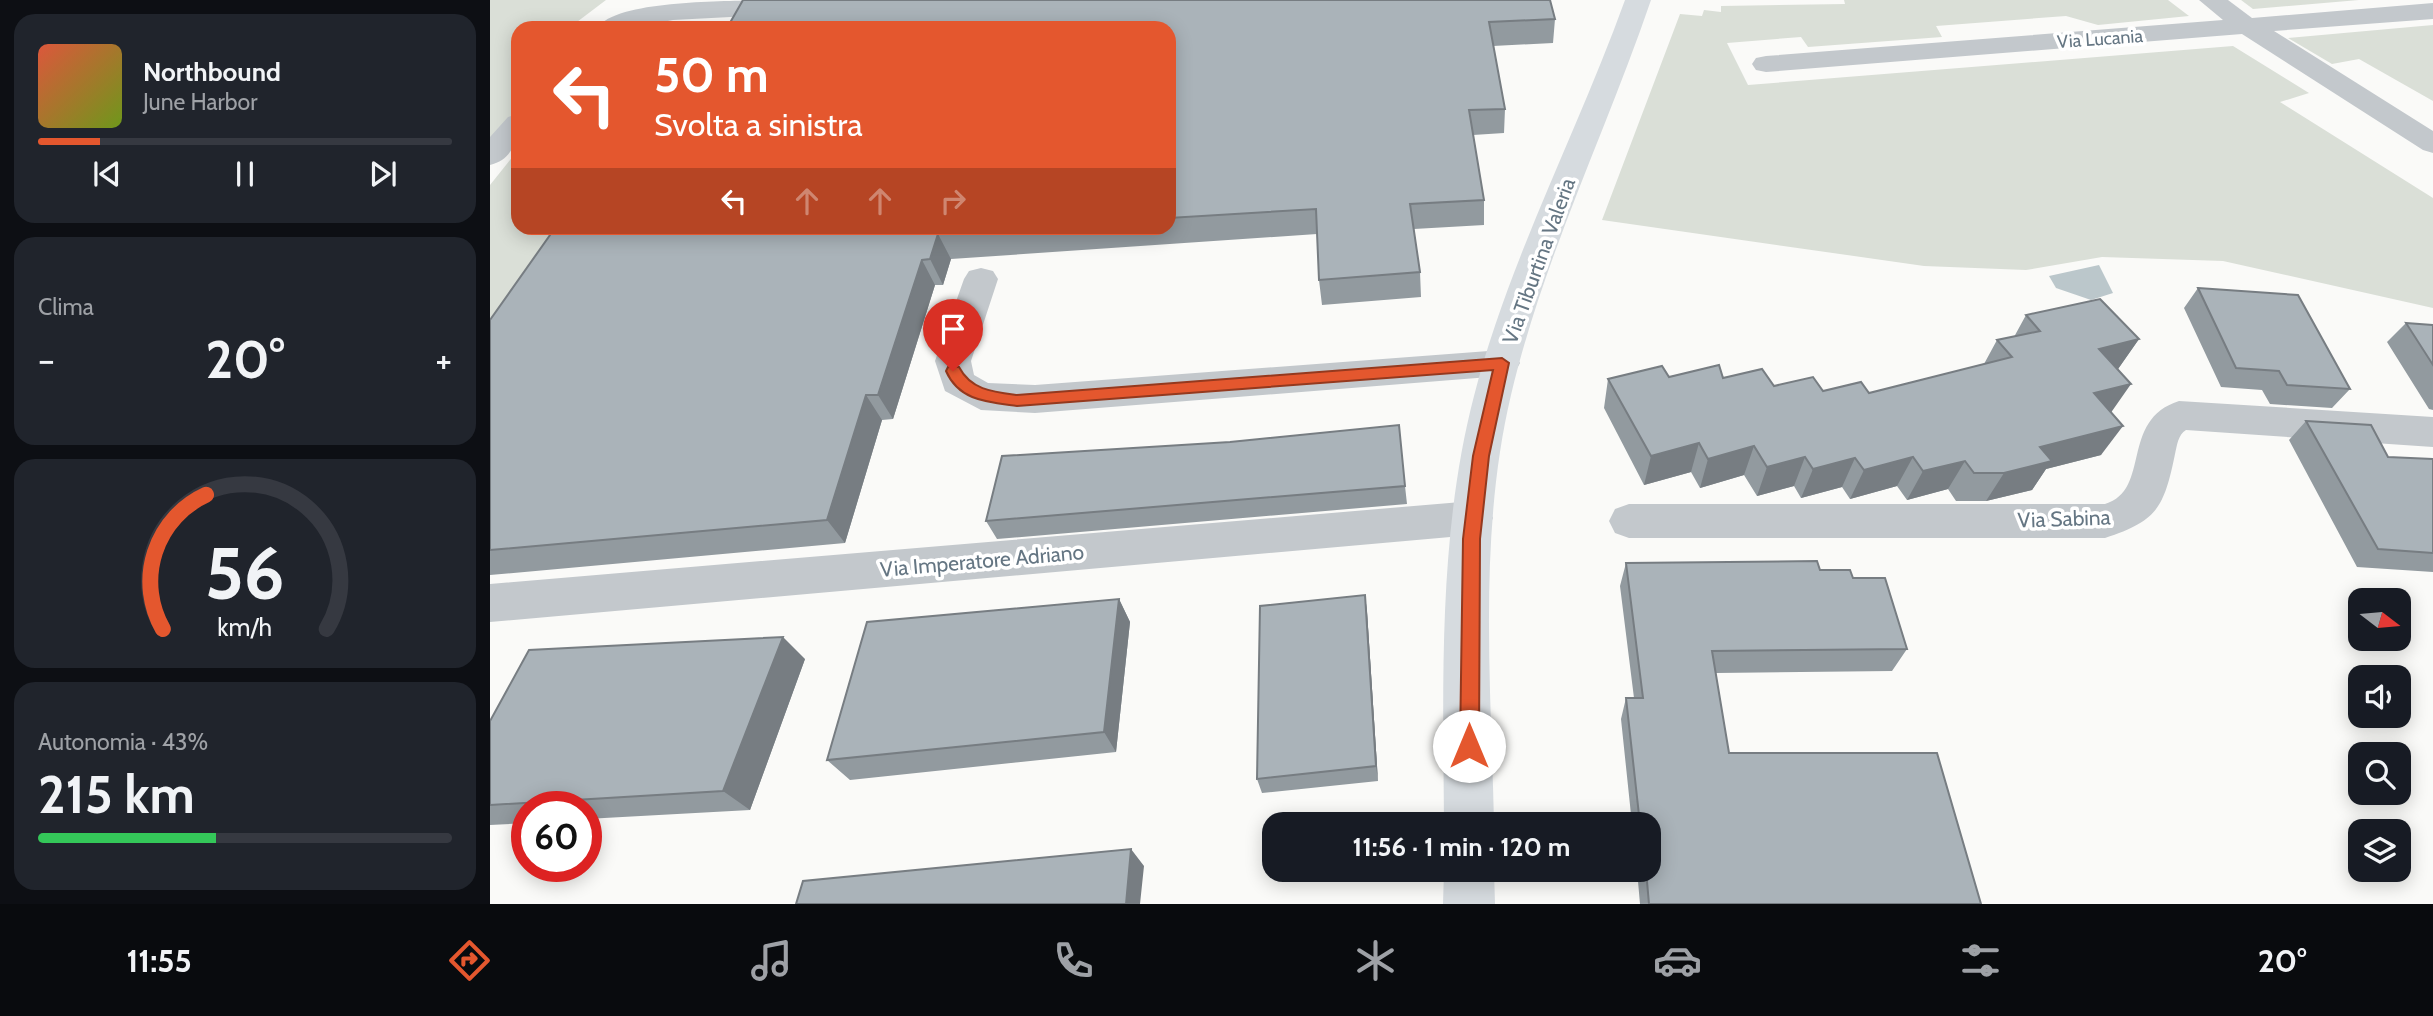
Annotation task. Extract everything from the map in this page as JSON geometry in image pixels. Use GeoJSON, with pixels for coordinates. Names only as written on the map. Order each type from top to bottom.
{"type":"FeatureCollection","features":[{"type":"Feature","properties":{"kind":"main road","name":"Via Tiburtina Valeria"},"geometry":{"type":"LineString","coordinates":[[1469,812],[1470,562],[1473,518],[1486,429],[1502,363],[1525,288],[1638,0]]}},
{"type":"Feature","properties":{"kind":"main road"},"geometry":{"type":"LineString","coordinates":[[1469,882],[1469,904]]}},
{"type":"Feature","properties":{"kind":"street"},"geometry":{"type":"LineString","coordinates":[[626,21],[677,6],[898,0]]}},
{"type":"Feature","properties":{"kind":"street"},"geometry":{"type":"LineString","coordinates":[[2212,0],[2250,28],[2433,144]]}},
{"type":"Feature","properties":{"kind":"street","name":"Via Lucania"},"geometry":{"type":"LineString","coordinates":[[1766,64],[2250,28],[2433,11]]}},
{"type":"Feature","properties":{"kind":"street"},"geometry":{"type":"LineString","coordinates":[[490,156],[511,131]]}},
{"type":"Feature","properties":{"kind":"street"},"geometry":{"type":"LineString","coordinates":[[981,279],[953,361],[958,382],[981,396],[1035,399],[1502,363]]}},
{"type":"Feature","properties":{"kind":"street","name":"Via Sabina"},"geometry":{"type":"LineString","coordinates":[[1629,521],[2105,521],[2127,515],[2141,501],[2166,424],[2179,415],[2433,432]]}},
{"type":"Feature","properties":{"kind":"street","name":"Via Imperatore Adriano"},"geometry":{"type":"LineString","coordinates":[[490,603],[1473,518]]}},
{"type":"Feature","properties":{"kind":"shaded area"},"geometry":{"type":"Polygon","coordinates":[[[490,0],[606,0],[578,21],[511,21],[511,120],[490,143],[490,0]]]}},
{"type":"Feature","properties":{"kind":"shaded area"},"geometry":{"type":"Polygon","coordinates":[[[1844,0],[2168,0],[2189,16],[2098,25],[2066,16],[1936,26],[1942,37],[1808,47],[1801,37],[1727,43],[1748,85],[2233,46],[2309,93],[2280,102],[2433,198],[2433,308],[2223,261],[2102,257],[2026,270],[1924,266],[1602,220],[1680,14],[1702,16],[1704,10],[1721,12],[1721,6],[1845,4],[1844,0]]]}},
{"type":"Feature","properties":{"kind":"shaded area"},"geometry":{"type":"Polygon","coordinates":[[[2241,0],[2359,0],[2253,9],[2241,0]]]}},
{"type":"Feature","properties":{"kind":"shaded area"},"geometry":{"type":"Polygon","coordinates":[[[2433,25],[2433,101],[2359,59],[2332,64],[2288,38],[2433,25]]]}},
{"type":"Feature","properties":{"kind":"shaded area"},"geometry":{"type":"Polygon","coordinates":[[[511,159],[511,235],[559,235],[490,331],[490,185],[511,159]]]}},
{"type":"Feature","properties":{"kind":"shaded area"},"geometry":{"type":"Polygon","coordinates":[[[2099,265],[2113,293],[2091,300],[2056,288],[2049,276],[2099,265]]]}},
{"type":"Feature","properties":{"kind":"building"},"geometry":{"type":"Polygon","coordinates":[[[743,0],[1550,0],[1555,19],[1489,22],[1505,109],[1469,110],[1484,200],[1410,204],[1420,272],[1319,280],[1316,209],[1176,218],[1176,21],[731,21],[743,0]]]}},
{"type":"Feature","properties":{"kind":"building"},"geometry":{"type":"Polygon","coordinates":[[[550,235],[938,235],[930,259],[922,260],[878,395],[866,395],[827,520],[490,550],[490,320],[550,235]]]}},
{"type":"Feature","properties":{"kind":"building"},"geometry":{"type":"Polygon","coordinates":[[[2198,288],[2298,295],[2350,389],[2287,385],[2279,371],[2236,368],[2198,288]]]}},
{"type":"Feature","properties":{"kind":"building"},"geometry":{"type":"Polygon","coordinates":[[[2100,299],[2139,339],[2099,349],[2131,384],[2094,393],[2123,426],[2040,447],[2052,461],[2004,473],[1974,473],[1965,461],[1923,471],[1913,457],[1864,470],[1855,458],[1813,469],[1805,457],[1767,467],[1754,446],[1708,459],[1699,443],[1651,456],[1608,379],[1662,366],[1669,377],[1719,365],[1723,378],[1762,369],[1774,386],[1813,377],[1823,391],[1861,382],[1869,393],[2012,357],[1997,340],[2040,331],[2026,315],[2100,299]]]}},
{"type":"Feature","properties":{"kind":"building"},"geometry":{"type":"Polygon","coordinates":[[[2406,323],[2433,325],[2433,365],[2406,323]]]}},
{"type":"Feature","properties":{"kind":"building"},"geometry":{"type":"Polygon","coordinates":[[[2306,421],[2371,425],[2388,457],[2433,459],[2433,553],[2378,549],[2306,421]]]}},
{"type":"Feature","properties":{"kind":"building"},"geometry":{"type":"Polygon","coordinates":[[[1399,425],[1405,486],[986,521],[1002,456],[1230,442],[1399,425]]]}},
{"type":"Feature","properties":{"kind":"building"},"geometry":{"type":"Polygon","coordinates":[[[1817,561],[1820,570],[1850,570],[1853,578],[1885,578],[1907,649],[1712,651],[1729,753],[1937,753],[1981,904],[1649,904],[1647,882],[1661,882],[1661,812],[1639,812],[1626,698],[1643,698],[1626,563],[1817,561]]]}},
{"type":"Feature","properties":{"kind":"building"},"geometry":{"type":"Polygon","coordinates":[[[1365,595],[1376,766],[1257,779],[1260,606],[1365,595]]]}},
{"type":"Feature","properties":{"kind":"building"},"geometry":{"type":"Polygon","coordinates":[[[1119,599],[1104,732],[827,760],[867,622],[1119,599]]]}},
{"type":"Feature","properties":{"kind":"building"},"geometry":{"type":"Polygon","coordinates":[[[783,637],[723,791],[602,798],[602,791],[511,791],[511,804],[490,805],[490,721],[529,650],[783,637]]]}},
{"type":"Feature","properties":{"kind":"building"},"geometry":{"type":"Polygon","coordinates":[[[1131,849],[1126,904],[796,904],[803,881],[1131,849]]]}},
{"type":"Feature","properties":{"kind":"route"},"geometry":{"type":"LineString","coordinates":[[953,371],[958,382],[981,396],[1017,400],[1502,363],[1492,397],[1481,456],[1471,539],[1469,746]]}}]}
